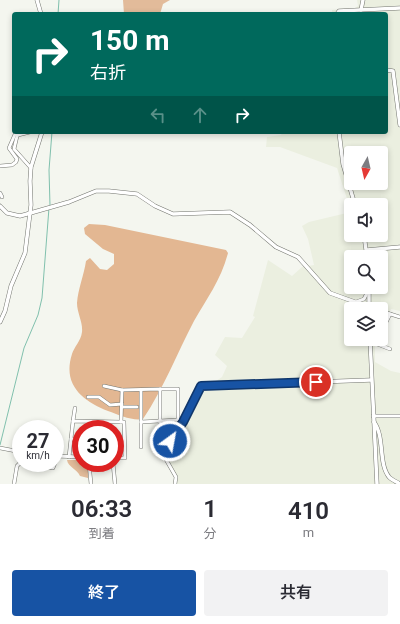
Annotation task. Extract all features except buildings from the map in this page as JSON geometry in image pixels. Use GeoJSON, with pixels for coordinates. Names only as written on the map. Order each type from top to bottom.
{"type":"FeatureCollection","features":[{"type":"Feature","properties":{"kind":"street"},"geometry":{"type":"LineString","coordinates":[[37,0],[40,12]]}},
{"type":"Feature","properties":{"kind":"street"},"geometry":{"type":"LineString","coordinates":[[361,10],[363,0]]}},
{"type":"Feature","properties":{"kind":"street"},"geometry":{"type":"LineString","coordinates":[[338,12],[400,8]]}},
{"type":"Feature","properties":{"kind":"street"},"geometry":{"type":"LineString","coordinates":[[388,71],[393,72],[400,125]]}},
{"type":"Feature","properties":{"kind":"street"},"geometry":{"type":"LineString","coordinates":[[0,166],[12,165],[16,162],[17,159],[9,148],[16,134]]}},
{"type":"Feature","properties":{"kind":"street"},"geometry":{"type":"LineString","coordinates":[[17,134],[14,150],[31,168]]}},
{"type":"Feature","properties":{"kind":"street"},"geometry":{"type":"LineString","coordinates":[[0,322],[5,311],[11,286],[25,253],[30,213],[31,168],[41,134]]}},
{"type":"Feature","properties":{"kind":"street"},"geometry":{"type":"LineString","coordinates":[[339,134],[343,164],[353,198]]}},
{"type":"Feature","properties":{"kind":"street"},"geometry":{"type":"LineString","coordinates":[[0,206],[7,213],[16,216],[69,202],[96,191],[137,194],[155,206],[173,214],[230,212],[250,225],[276,247],[298,257],[330,293],[352,301],[362,301],[366,294]]}},
{"type":"Feature","properties":{"kind":"street"},"geometry":{"type":"LineString","coordinates":[[0,193],[2,197]]}},
{"type":"Feature","properties":{"kind":"street"},"geometry":{"type":"LineString","coordinates":[[365,242],[367,250],[400,248]]}},
{"type":"Feature","properties":{"kind":"street"},"geometry":{"type":"LineString","coordinates":[[388,318],[390,314],[400,317]]}},
{"type":"Feature","properties":{"kind":"street"},"geometry":{"type":"LineString","coordinates":[[370,346],[377,484]]}},
{"type":"Feature","properties":{"kind":"street"},"geometry":{"type":"LineString","coordinates":[[382,346],[390,349]]}},
{"type":"Feature","properties":{"kind":"street"},"geometry":{"type":"LineString","coordinates":[[162,446],[170,441],[183,422],[201,386],[371,380]]}},
{"type":"Feature","properties":{"kind":"street"},"geometry":{"type":"LineString","coordinates":[[104,386],[122,390],[178,389],[178,420],[141,422]]}},
{"type":"Feature","properties":{"kind":"street"},"geometry":{"type":"LineString","coordinates":[[160,389],[162,446],[164,456],[176,477],[175,484]]}},
{"type":"Feature","properties":{"kind":"street"},"geometry":{"type":"LineString","coordinates":[[121,420],[122,390]]}},
{"type":"Feature","properties":{"kind":"street"},"geometry":{"type":"LineString","coordinates":[[141,390],[142,447]]}},
{"type":"Feature","properties":{"kind":"street"},"geometry":{"type":"LineString","coordinates":[[88,397],[99,397],[110,405],[137,407]]}},
{"type":"Feature","properties":{"kind":"street"},"geometry":{"type":"LineString","coordinates":[[73,420],[75,408]]}},
{"type":"Feature","properties":{"kind":"street"},"geometry":{"type":"LineString","coordinates":[[373,419],[400,416]]}},
{"type":"Feature","properties":{"kind":"street"},"geometry":{"type":"LineString","coordinates":[[373,419],[378,428],[386,469],[390,477],[400,484]]}},
{"type":"Feature","properties":{"kind":"street"},"geometry":{"type":"LineString","coordinates":[[64,457],[69,457],[72,430]]}},
{"type":"Feature","properties":{"kind":"street"},"geometry":{"type":"LineString","coordinates":[[124,440],[124,458]]}},
{"type":"Feature","properties":{"kind":"street"},"geometry":{"type":"LineString","coordinates":[[0,448],[12,450]]}},
{"type":"Feature","properties":{"kind":"street"},"geometry":{"type":"LineString","coordinates":[[14,484],[16,472]]}},
{"type":"Feature","properties":{"kind":"street"},"geometry":{"type":"LineString","coordinates":[[90,472],[91,484]]}},
{"type":"Feature","properties":{"kind":"street"},"geometry":{"type":"LineString","coordinates":[[114,472],[115,484]]}},
{"type":"Feature","properties":{"kind":"shaded area"},"geometry":{"type":"Polygon","coordinates":[[[123,0],[170,0],[163,4],[161,12],[124,12],[123,0]]]}},
{"type":"Feature","properties":{"kind":"shaded area"},"geometry":{"type":"Polygon","coordinates":[[[357,0],[400,0],[400,311],[391,309],[388,316],[388,302],[344,302],[344,346],[375,346],[375,362],[391,371],[400,373],[400,484],[177,484],[178,477],[165,455],[164,447],[170,443],[201,388],[213,387],[216,381],[222,377],[227,366],[215,355],[225,337],[242,338],[255,317],[253,316],[268,260],[292,276],[302,267],[314,265],[308,239],[302,226],[309,222],[344,214],[344,242],[388,242],[388,198],[347,198],[344,190],[388,190],[388,146],[344,146],[344,190],[337,168],[280,147],[266,147],[267,137],[282,134],[388,134],[388,12],[332,12],[332,10],[355,8],[358,6],[357,0]]]}},
{"type":"Feature","properties":{"kind":"shaded area"},"geometry":{"type":"Polygon","coordinates":[[[89,224],[105,225],[226,250],[228,253],[218,280],[194,321],[164,383],[143,419],[126,417],[99,407],[83,397],[72,383],[70,365],[72,354],[82,332],[77,303],[86,261],[90,258],[100,269],[107,270],[114,264],[114,254],[103,249],[85,234],[84,228],[89,224]]]}},
{"type":"Feature","properties":{"kind":"shaded area"},"geometry":{"type":"Polygon","coordinates":[[[67,460],[72,460],[72,467],[69,464],[67,460]]]}},
{"type":"Feature","properties":{"kind":"shaded area"},"geometry":{"type":"Polygon","coordinates":[[[77,472],[88,472],[88,478],[80,476],[77,472]]]}},
{"type":"Feature","properties":{"kind":"waterway"},"geometry":{"type":"LineString","coordinates":[[58,12],[59,0]]}},
{"type":"Feature","properties":{"kind":"waterway"},"geometry":{"type":"LineString","coordinates":[[50,205],[49,170],[52,134]]}},
{"type":"Feature","properties":{"kind":"waterway"},"geometry":{"type":"LineString","coordinates":[[0,445],[24,348],[38,315],[42,298],[49,208]]}},
{"type":"Feature","properties":{"kind":"route"},"geometry":{"type":"LineString","coordinates":[[170,441],[183,422],[201,386],[316,382]]}}]}
